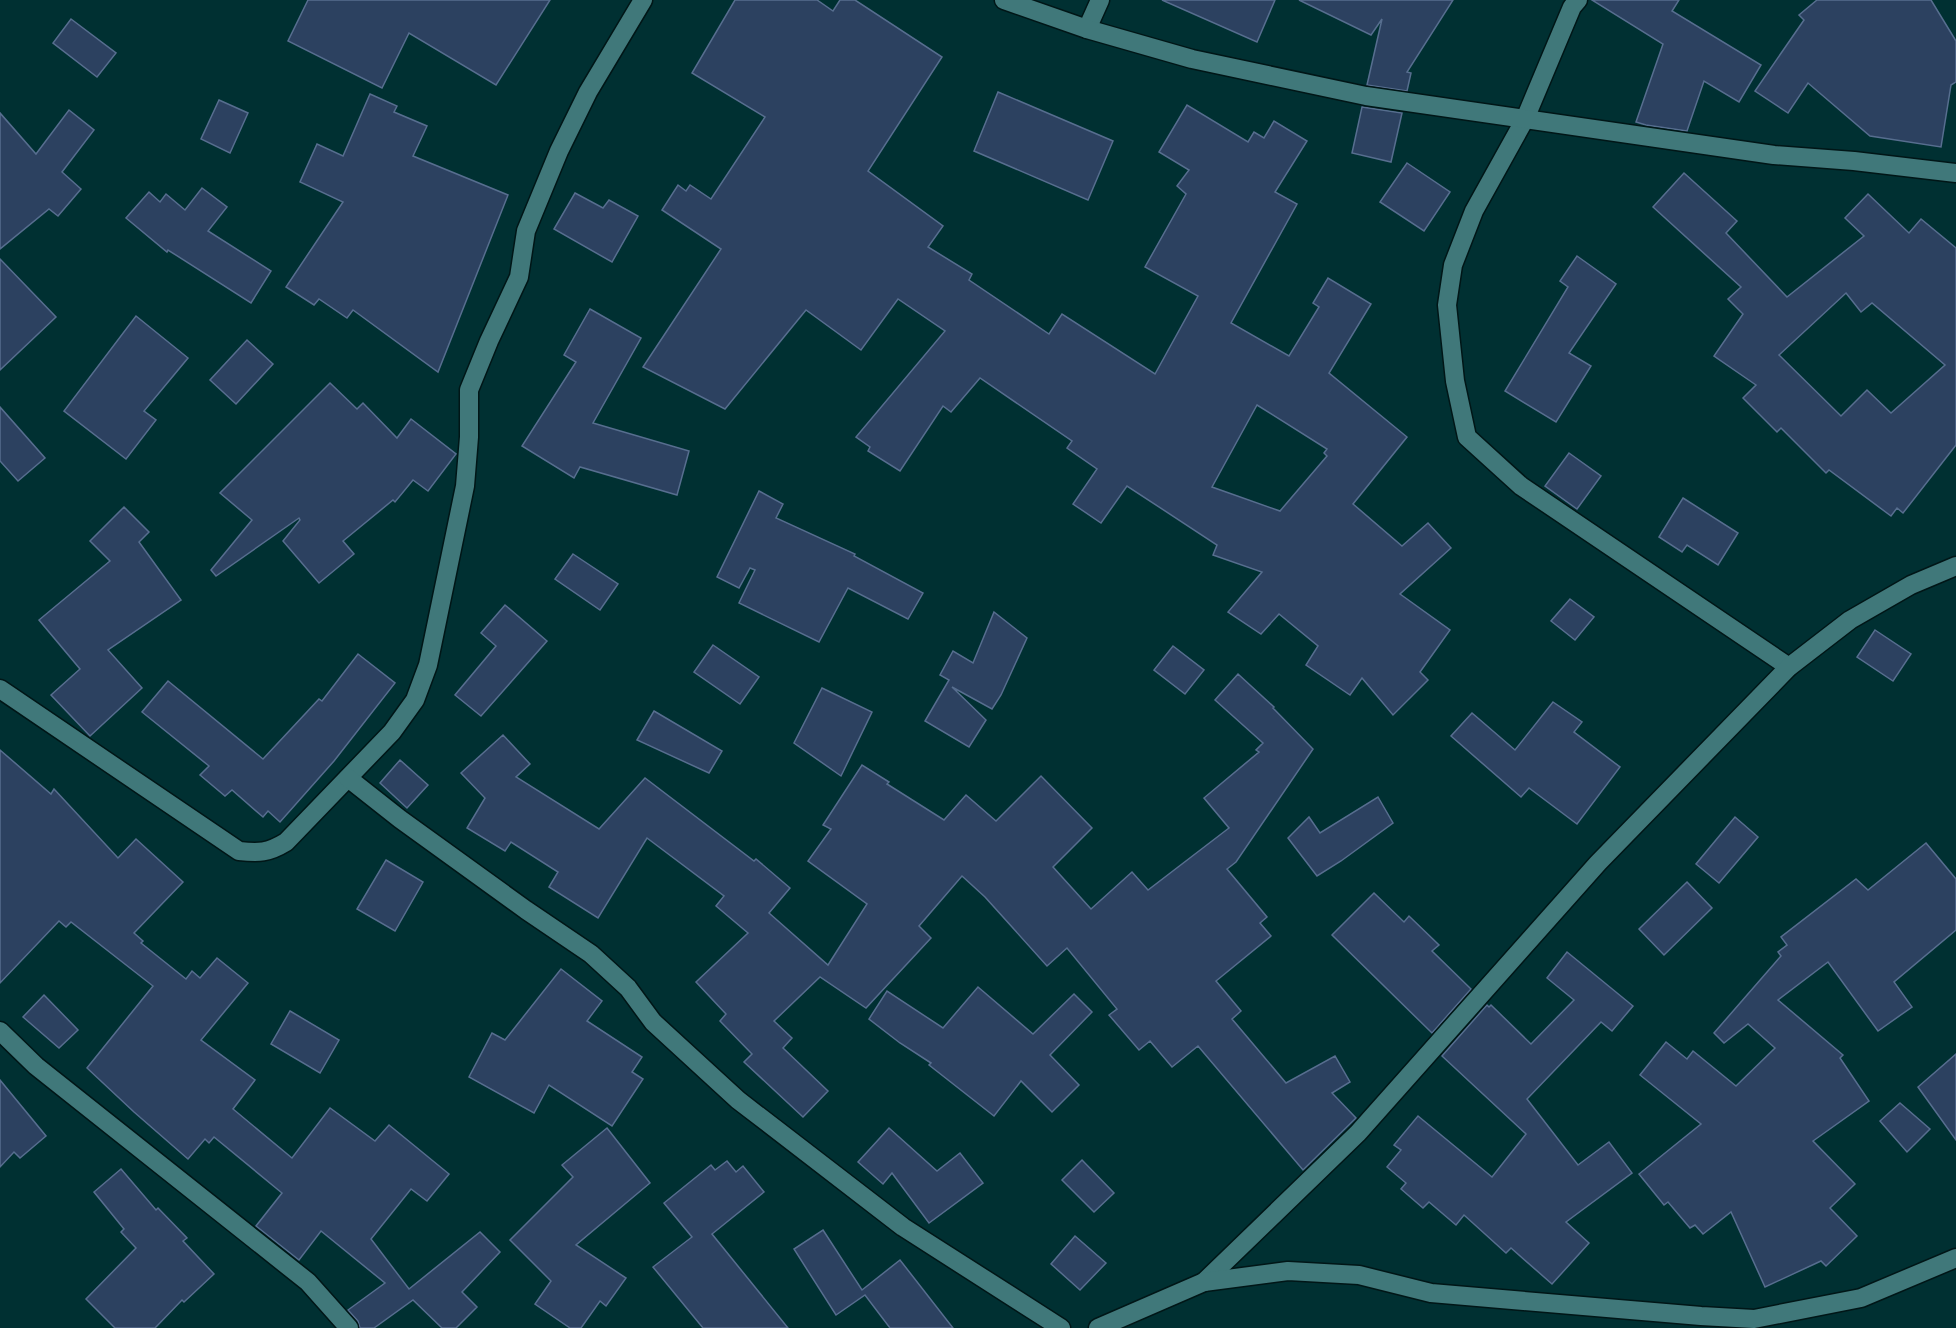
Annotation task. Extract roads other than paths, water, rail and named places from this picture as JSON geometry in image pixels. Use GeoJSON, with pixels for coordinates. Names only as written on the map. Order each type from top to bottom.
{"type":"FeatureCollection","features":[{"type":"Feature","properties":{"kind":"street"},"geometry":{"type":"LineString","coordinates":[[0,689],[239,851],[257,853],[273,850],[286,842],[392,732],[415,700],[424,674],[465,486],[469,437],[469,390],[519,277],[526,231],[560,151],[588,92],[643,0]]}},
{"type":"Feature","properties":{"kind":"street"},"geometry":{"type":"LineString","coordinates":[[1004,0],[1087,29],[1192,59],[1366,96],[1774,155],[1854,161],[1956,173]]}},
{"type":"Feature","properties":{"kind":"street"},"geometry":{"type":"LineString","coordinates":[[1087,29],[1100,0]]}},
{"type":"Feature","properties":{"kind":"street"},"geometry":{"type":"LineString","coordinates":[[1578,0],[1572,8],[1525,119],[1474,211],[1453,265],[1447,305],[1455,381],[1467,437],[1521,486],[1789,667]]}},
{"type":"Feature","properties":{"kind":"street"},"geometry":{"type":"LineString","coordinates":[[1204,1282],[1358,1133],[1598,862],[1789,667],[1850,620],[1911,585],[1956,567]]}},
{"type":"Feature","properties":{"kind":"street"},"geometry":{"type":"LineString","coordinates":[[348,778],[399,819],[591,954],[627,988],[653,1022],[738,1100],[903,1227],[1061,1328]]}},
{"type":"Feature","properties":{"kind":"street"},"geometry":{"type":"LineString","coordinates":[[0,1031],[36,1066],[308,1282],[349,1328]]}},
{"type":"Feature","properties":{"kind":"street"},"geometry":{"type":"LineString","coordinates":[[1098,1328],[1204,1282],[1288,1271],[1359,1275],[1431,1293],[1754,1319],[1861,1298],[1956,1257]]}}]}
